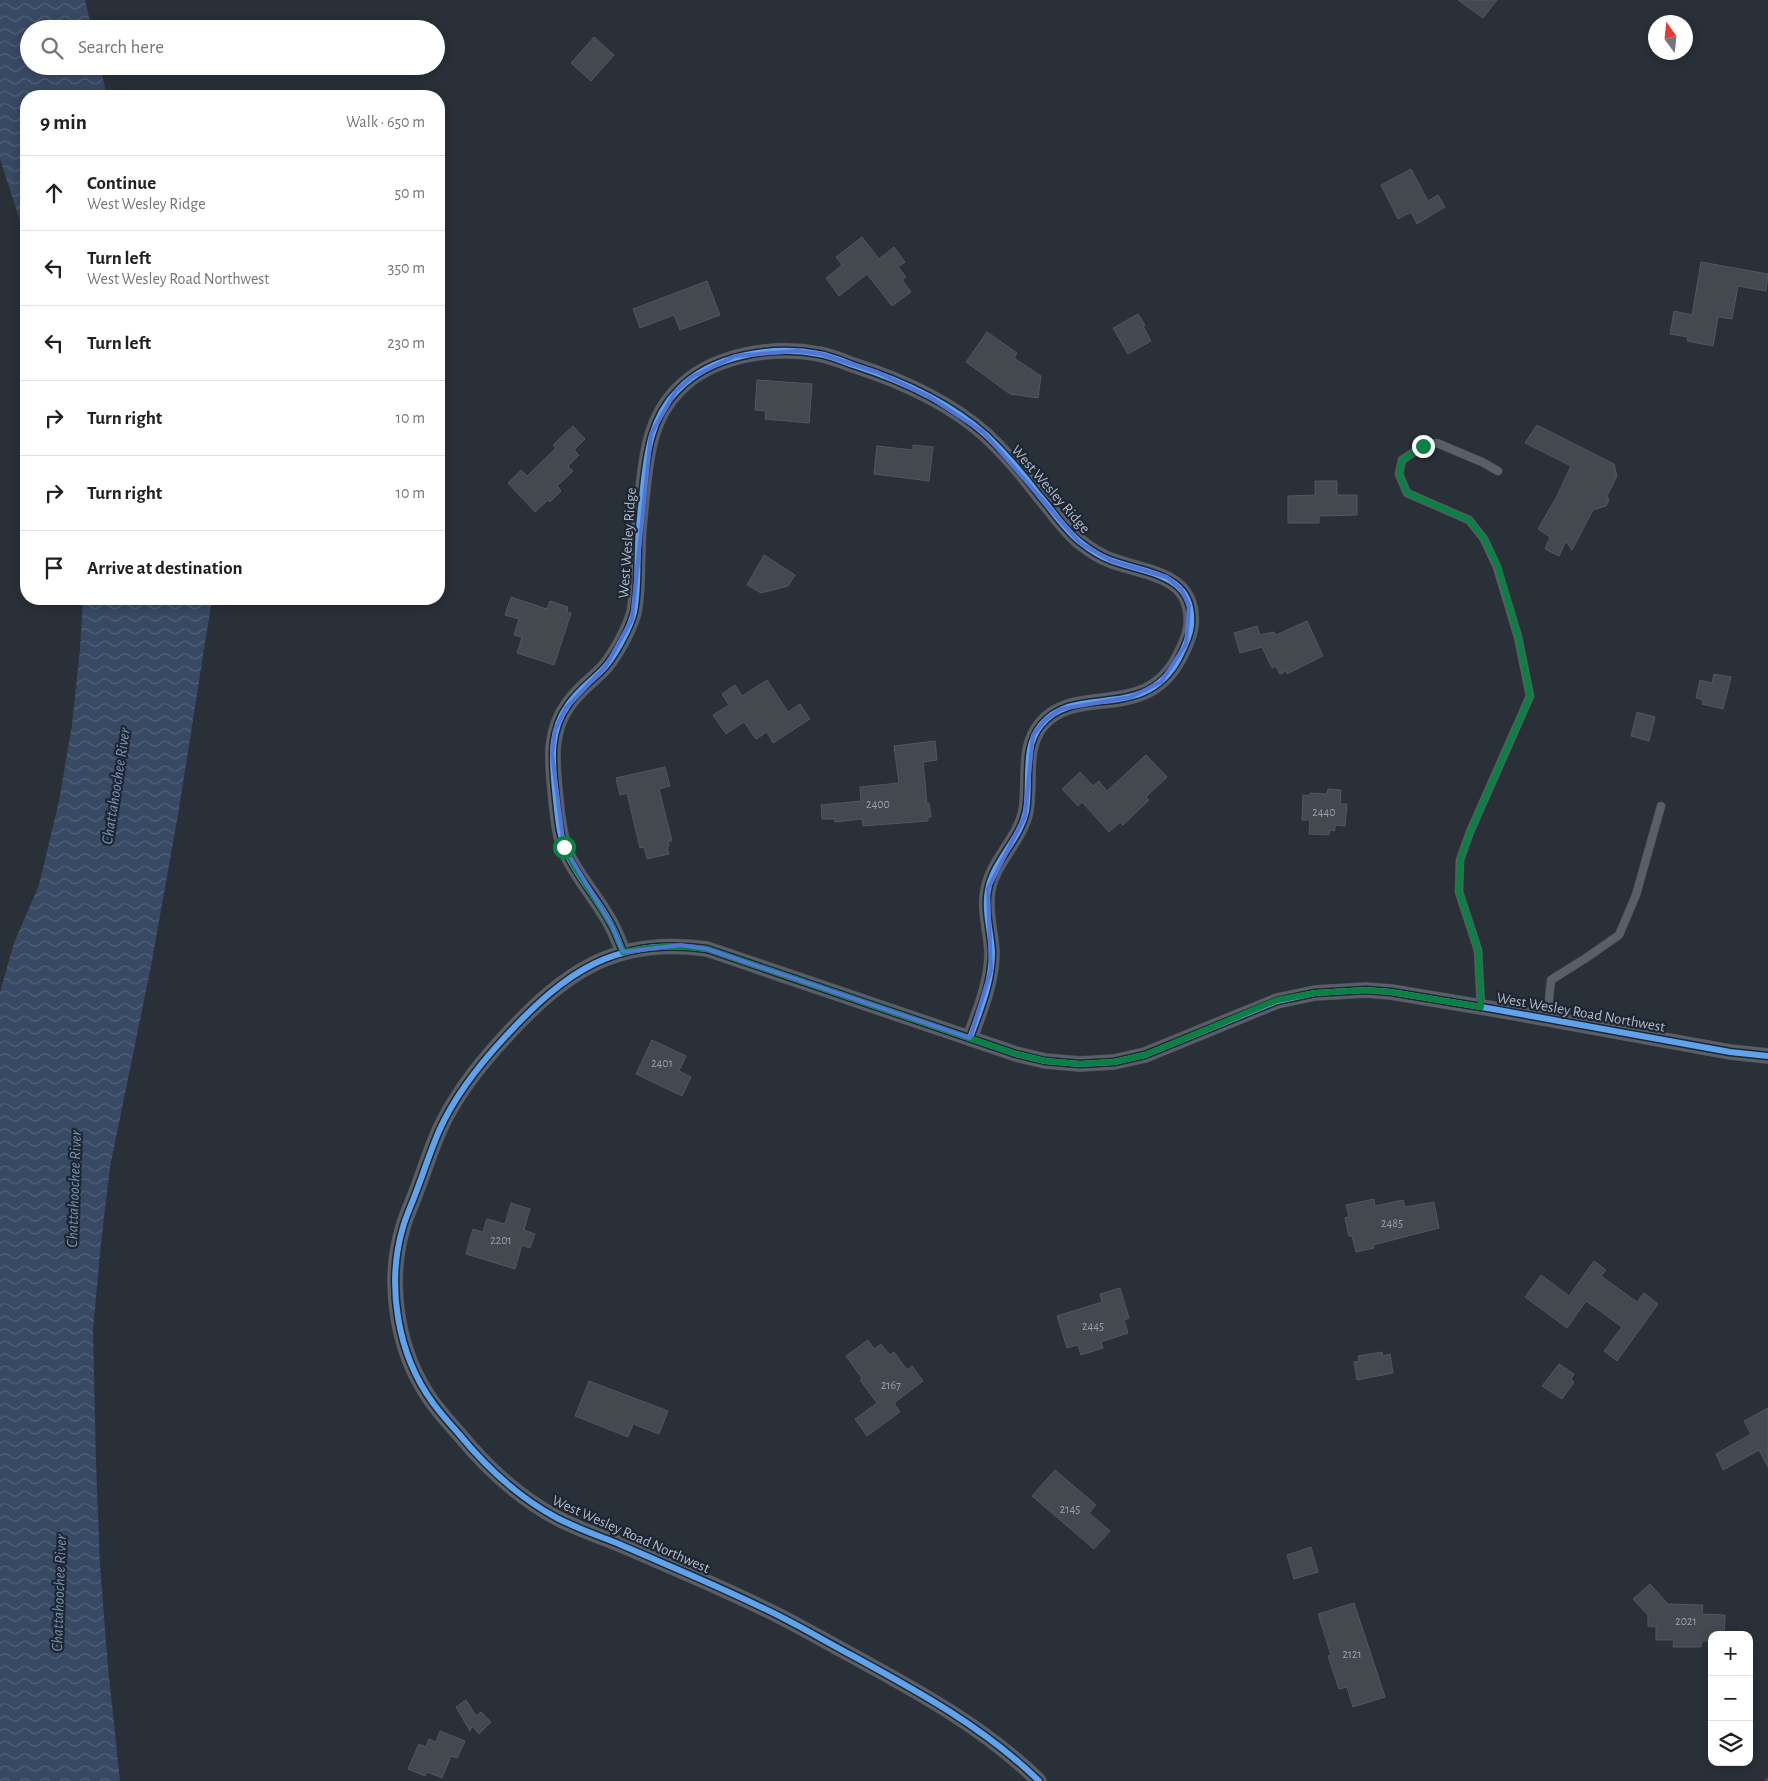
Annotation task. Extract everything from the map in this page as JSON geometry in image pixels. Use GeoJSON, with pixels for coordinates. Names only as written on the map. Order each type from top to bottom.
{"type":"FeatureCollection","features":[{"type":"Feature","properties":{"kind":"street","name":"West Wesley Ridge"},"geometry":{"type":"LineString","coordinates":[[623,952],[612,926],[564,847],[559,824],[552,754],[556,730],[566,708],[584,686],[606,666],[632,619],[636,599],[639,520],[651,434],[662,410],[676,390],[692,377],[717,363],[736,356],[754,353],[797,351],[820,354],[877,372],[928,396],[959,414],[983,432],[1002,451],[1040,495],[1065,528],[1080,542],[1112,561],[1167,577],[1181,589],[1189,605],[1191,624],[1186,644],[1174,666],[1160,682],[1148,691],[1131,698],[1061,709],[1045,720],[1033,735],[1029,751],[1029,787],[1025,816],[1018,833],[994,871],[988,889],[987,902],[992,951],[991,970],[986,993],[970,1038]]}},
{"type":"Feature","properties":{"kind":"street","name":"West Wesley Road Northwest"},"geometry":{"type":"LineString","coordinates":[[1039,1781],[1022,1764],[964,1720],[923,1694],[766,1609],[717,1586],[557,1518],[515,1491],[480,1460],[431,1401],[417,1376],[406,1349],[398,1318],[395,1289],[397,1256],[403,1228],[439,1131],[459,1094],[482,1062],[528,1013],[568,978],[594,962],[623,952],[643,948],[681,945],[707,949],[1016,1054],[1045,1061],[1080,1064],[1114,1062],[1145,1055],[1277,1000],[1315,993],[1366,990],[1391,992],[1547,1018],[1730,1052],[1768,1056]]}},
{"type":"Feature","properties":{"kind":"lane"},"geometry":{"type":"LineString","coordinates":[[1481,1007],[1478,950],[1459,892],[1460,860],[1470,832],[1530,696],[1518,637],[1498,567],[1484,539],[1469,520],[1407,493],[1399,474],[1402,460],[1423,446],[1436,443],[1482,462],[1498,471]]}},
{"type":"Feature","properties":{"kind":"lane"},"geometry":{"type":"LineString","coordinates":[[1547,1018],[1551,980],[1619,935],[1636,895],[1661,806]]}},
{"type":"Feature","properties":{"kind":"highlighted area"},"geometry":{"type":"Polygon","coordinates":[[[797,351],[821,354],[877,372],[928,396],[983,432],[1080,543],[1112,561],[1167,577],[1181,589],[1189,605],[1186,644],[1161,682],[1131,697],[1061,709],[1045,720],[1033,735],[1025,816],[988,889],[991,970],[970,1038],[707,949],[681,945],[623,952],[612,926],[564,847],[552,754],[555,730],[566,708],[606,666],[632,619],[651,434],[676,391],[692,377],[735,356],[797,351]]]}},
{"type":"Feature","properties":{"kind":"water"},"geometry":{"type":"Polygon","coordinates":[[[0,0],[85,0],[90,20],[20,20],[20,75],[102,75],[106,90],[20,90],[20,221],[0,159],[0,0]]]}},
{"type":"Feature","properties":{"kind":"water","name":"Chattahoochee River"},"geometry":{"type":"Polygon","coordinates":[[[83,605],[211,605],[178,815],[151,966],[110,1167],[93,1330],[100,1565],[120,1781],[0,1781],[0,992],[14,943],[39,885],[59,801],[72,725],[83,605]]]}},
{"type":"Feature","properties":{"kind":"building"},"geometry":{"type":"Polygon","coordinates":[[[1458,0],[1497,0],[1483,18],[1458,0]]]}},
{"type":"Feature","properties":{"kind":"building"},"geometry":{"type":"Polygon","coordinates":[[[594,37],[614,55],[591,81],[571,63],[594,37]]]}},
{"type":"Feature","properties":{"kind":"building"},"geometry":{"type":"Polygon","coordinates":[[[1411,169],[1428,201],[1438,195],[1445,207],[1417,224],[1411,212],[1398,219],[1381,185],[1411,169]]]}},
{"type":"Feature","properties":{"kind":"building"},"geometry":{"type":"Polygon","coordinates":[[[862,237],[879,259],[894,247],[905,262],[898,267],[906,277],[902,280],[911,292],[892,306],[867,274],[839,296],[826,278],[842,265],[836,257],[862,237]]]}},
{"type":"Feature","properties":{"kind":"building"},"geometry":{"type":"Polygon","coordinates":[[[1701,262],[1768,274],[1766,291],[1738,286],[1732,319],[1718,317],[1713,346],[1687,341],[1688,337],[1670,334],[1674,311],[1692,315],[1701,262]]]}},
{"type":"Feature","properties":{"kind":"building"},"geometry":{"type":"Polygon","coordinates":[[[707,281],[720,315],[680,330],[674,315],[640,328],[633,309],[707,281]]]}},
{"type":"Feature","properties":{"kind":"building"},"geometry":{"type":"Polygon","coordinates":[[[1138,314],[1145,325],[1143,326],[1151,341],[1128,354],[1113,328],[1138,314]]]}},
{"type":"Feature","properties":{"kind":"building"},"geometry":{"type":"Polygon","coordinates":[[[987,332],[1017,353],[1014,358],[1041,376],[1038,398],[1010,394],[966,362],[987,332]]]}},
{"type":"Feature","properties":{"kind":"building"},"geometry":{"type":"Polygon","coordinates":[[[757,380],[812,384],[809,423],[765,419],[766,411],[755,410],[757,380]]]}},
{"type":"Feature","properties":{"kind":"building"},"geometry":{"type":"Polygon","coordinates":[[[1537,425],[1614,464],[1617,476],[1607,496],[1609,500],[1606,506],[1593,510],[1572,550],[1566,541],[1559,556],[1545,549],[1550,537],[1538,529],[1556,498],[1571,466],[1525,443],[1537,425]]]}},
{"type":"Feature","properties":{"kind":"building"},"geometry":{"type":"Polygon","coordinates":[[[573,426],[585,439],[574,450],[579,455],[568,466],[573,471],[557,486],[561,491],[550,502],[548,500],[535,512],[508,483],[521,470],[527,476],[556,448],[553,445],[573,426]]]}},
{"type":"Feature","properties":{"kind":"building"},"geometry":{"type":"Polygon","coordinates":[[[913,445],[933,447],[929,481],[874,474],[877,446],[913,450],[913,445]]]}},
{"type":"Feature","properties":{"kind":"building"},"geometry":{"type":"Polygon","coordinates":[[[1315,481],[1337,481],[1337,495],[1357,495],[1357,515],[1319,516],[1319,523],[1288,523],[1288,496],[1315,495],[1315,481]]]}},
{"type":"Feature","properties":{"kind":"building"},"geometry":{"type":"Polygon","coordinates":[[[764,555],[795,575],[788,586],[761,593],[747,585],[764,555]]]}},
{"type":"Feature","properties":{"kind":"building"},"geometry":{"type":"Polygon","coordinates":[[[511,597],[547,609],[550,601],[568,607],[567,612],[571,613],[554,665],[517,653],[522,637],[514,635],[519,619],[505,615],[511,597]]]}},
{"type":"Feature","properties":{"kind":"building"},"geometry":{"type":"Polygon","coordinates":[[[1307,621],[1323,656],[1287,674],[1286,671],[1280,674],[1276,666],[1272,668],[1262,647],[1240,653],[1234,633],[1257,626],[1260,635],[1274,632],[1276,635],[1307,621]]]}},
{"type":"Feature","properties":{"kind":"building"},"geometry":{"type":"Polygon","coordinates":[[[1714,674],[1731,677],[1723,709],[1702,704],[1703,700],[1696,698],[1700,680],[1712,683],[1714,674]]]}},
{"type":"Feature","properties":{"kind":"building"},"geometry":{"type":"Polygon","coordinates":[[[767,680],[788,712],[800,704],[810,719],[773,743],[767,732],[756,739],[744,722],[726,734],[713,715],[729,705],[722,694],[735,685],[742,696],[767,680]]]}},
{"type":"Feature","properties":{"kind":"building"},"geometry":{"type":"Polygon","coordinates":[[[1637,712],[1655,717],[1649,741],[1631,736],[1637,712]]]}},
{"type":"Feature","properties":{"kind":"building"},"geometry":{"type":"Polygon","coordinates":[[[935,741],[937,760],[923,762],[927,804],[929,803],[931,817],[928,817],[928,821],[863,826],[862,819],[835,822],[835,819],[822,819],[821,805],[861,801],[860,787],[899,783],[894,746],[935,741]]]}},
{"type":"Feature","properties":{"kind":"building"},"geometry":{"type":"Polygon","coordinates":[[[1146,755],[1167,777],[1146,797],[1149,800],[1123,825],[1120,822],[1109,832],[1082,802],[1078,806],[1062,789],[1080,772],[1093,786],[1099,781],[1107,791],[1146,755]]]}},
{"type":"Feature","properties":{"kind":"building"},"geometry":{"type":"Polygon","coordinates":[[[665,767],[670,786],[659,789],[672,841],[668,841],[669,854],[647,859],[644,847],[640,848],[627,793],[620,795],[616,778],[665,767]]]}},
{"type":"Feature","properties":{"kind":"building"},"geometry":{"type":"Polygon","coordinates":[[[1328,789],[1341,790],[1340,804],[1347,804],[1345,826],[1335,825],[1335,831],[1330,830],[1329,835],[1309,834],[1310,820],[1302,820],[1303,795],[1310,796],[1310,793],[1327,794],[1328,789]]]}},
{"type":"Feature","properties":{"kind":"building"},"geometry":{"type":"Polygon","coordinates":[[[652,1040],[686,1056],[679,1071],[691,1077],[682,1096],[636,1074],[652,1040]]]}},
{"type":"Feature","properties":{"kind":"building"},"geometry":{"type":"Polygon","coordinates":[[[1374,1199],[1375,1206],[1403,1200],[1405,1207],[1434,1202],[1439,1228],[1373,1245],[1374,1248],[1356,1252],[1352,1236],[1349,1236],[1345,1218],[1349,1217],[1346,1205],[1374,1199]]]}},
{"type":"Feature","properties":{"kind":"building"},"geometry":{"type":"Polygon","coordinates":[[[511,1203],[530,1209],[524,1230],[535,1234],[530,1248],[522,1245],[515,1269],[466,1254],[473,1229],[483,1232],[487,1219],[505,1224],[511,1203]]]}},
{"type":"Feature","properties":{"kind":"building"},"geometry":{"type":"Polygon","coordinates":[[[1594,1261],[1606,1270],[1601,1276],[1637,1302],[1644,1293],[1658,1304],[1617,1361],[1604,1351],[1622,1327],[1586,1301],[1567,1328],[1525,1297],[1541,1275],[1569,1296],[1594,1261]]]}},
{"type":"Feature","properties":{"kind":"building"},"geometry":{"type":"Polygon","coordinates":[[[1120,1288],[1129,1318],[1124,1320],[1128,1333],[1101,1342],[1103,1348],[1081,1355],[1078,1345],[1067,1348],[1057,1316],[1102,1302],[1100,1294],[1120,1288]]]}},
{"type":"Feature","properties":{"kind":"building"},"geometry":{"type":"Polygon","coordinates":[[[868,1340],[874,1349],[881,1344],[890,1355],[894,1352],[907,1370],[912,1366],[923,1381],[894,1403],[900,1412],[867,1436],[855,1419],[877,1403],[860,1380],[862,1378],[846,1356],[868,1340]]]}},
{"type":"Feature","properties":{"kind":"building"},"geometry":{"type":"Polygon","coordinates":[[[1382,1352],[1383,1356],[1390,1354],[1393,1373],[1357,1380],[1354,1362],[1359,1361],[1358,1356],[1382,1352]]]}},
{"type":"Feature","properties":{"kind":"building"},"geometry":{"type":"Polygon","coordinates":[[[1559,1364],[1574,1374],[1571,1379],[1574,1382],[1562,1399],[1542,1386],[1559,1364]]]}},
{"type":"Feature","properties":{"kind":"building"},"geometry":{"type":"Polygon","coordinates":[[[589,1381],[668,1411],[659,1434],[633,1424],[628,1437],[575,1416],[589,1381]]]}},
{"type":"Feature","properties":{"kind":"building"},"geometry":{"type":"Polygon","coordinates":[[[1768,1408],[1768,1467],[1759,1450],[1723,1470],[1716,1454],[1751,1434],[1744,1421],[1768,1408]]]}},
{"type":"Feature","properties":{"kind":"building"},"geometry":{"type":"Polygon","coordinates":[[[1055,1470],[1096,1505],[1089,1513],[1110,1531],[1094,1549],[1032,1496],[1055,1470]]]}},
{"type":"Feature","properties":{"kind":"building"},"geometry":{"type":"Polygon","coordinates":[[[1311,1547],[1318,1572],[1294,1579],[1287,1555],[1311,1547]]]}},
{"type":"Feature","properties":{"kind":"building"},"geometry":{"type":"Polygon","coordinates":[[[1650,1584],[1668,1604],[1703,1605],[1702,1614],[1725,1615],[1724,1631],[1708,1631],[1708,1641],[1702,1641],[1701,1647],[1673,1647],[1674,1640],[1656,1640],[1656,1627],[1648,1626],[1648,1615],[1633,1599],[1650,1584]]]}},
{"type":"Feature","properties":{"kind":"building"},"geometry":{"type":"Polygon","coordinates":[[[1354,1603],[1385,1697],[1353,1707],[1347,1687],[1339,1689],[1328,1656],[1331,1655],[1318,1614],[1354,1603]]]}},
{"type":"Feature","properties":{"kind":"building"},"geometry":{"type":"Polygon","coordinates":[[[466,1700],[476,1716],[481,1712],[491,1722],[479,1734],[472,1726],[470,1731],[456,1707],[466,1700]]]}},
{"type":"Feature","properties":{"kind":"building"},"geometry":{"type":"Polygon","coordinates":[[[440,1731],[465,1741],[457,1758],[451,1756],[442,1778],[427,1772],[425,1776],[408,1769],[419,1744],[426,1747],[429,1739],[436,1742],[440,1731]]]}},
{"type":"Feature","properties":{"kind":"cycle path"},"geometry":{"type":"LineString","coordinates":[[623,952],[608,918],[566,852],[560,833],[557,813],[553,751],[554,739],[561,716],[576,695],[609,662],[622,641],[634,612],[638,534],[646,461],[656,423],[669,400],[678,390],[707,368],[725,361],[763,352],[782,351],[832,357],[923,393],[972,423],[1000,449],[1074,537],[1094,552],[1106,558],[1166,578],[1177,585],[1185,595],[1190,608],[1191,625],[1188,638],[1179,658],[1164,678],[1148,690],[1129,697],[1091,702],[1056,712],[1041,725],[1035,734],[1029,755],[1027,800],[1023,822],[995,869],[988,890],[987,913],[992,952],[990,975],[985,996],[970,1038]]}},
{"type":"Feature","properties":{"kind":"cycle path"},"geometry":{"type":"LineString","coordinates":[[1039,1781],[996,1744],[950,1712],[808,1631],[727,1591],[572,1525],[543,1510],[516,1491],[492,1470],[433,1403],[411,1363],[403,1341],[398,1318],[395,1272],[403,1227],[436,1139],[452,1105],[486,1058],[527,1014],[571,977],[594,964],[618,954],[645,948],[674,946],[707,949],[1016,1054],[1045,1061],[1080,1064],[1114,1062],[1145,1055],[1277,1001],[1315,993],[1366,990],[1391,992],[1493,1009],[1730,1052],[1768,1056]]}},
{"type":"Feature","properties":{"kind":"route"},"geometry":{"type":"LineString","coordinates":[[564,847],[612,926],[623,952],[643,948],[681,945],[707,949],[1016,1054],[1045,1061],[1080,1064],[1114,1062],[1145,1055],[1277,1000],[1315,993],[1366,990],[1391,992],[1481,1007],[1478,950],[1459,892],[1460,860],[1470,832],[1530,696],[1518,637],[1498,567],[1484,539],[1469,520],[1407,493],[1399,474],[1402,460],[1423,446]]}}]}
